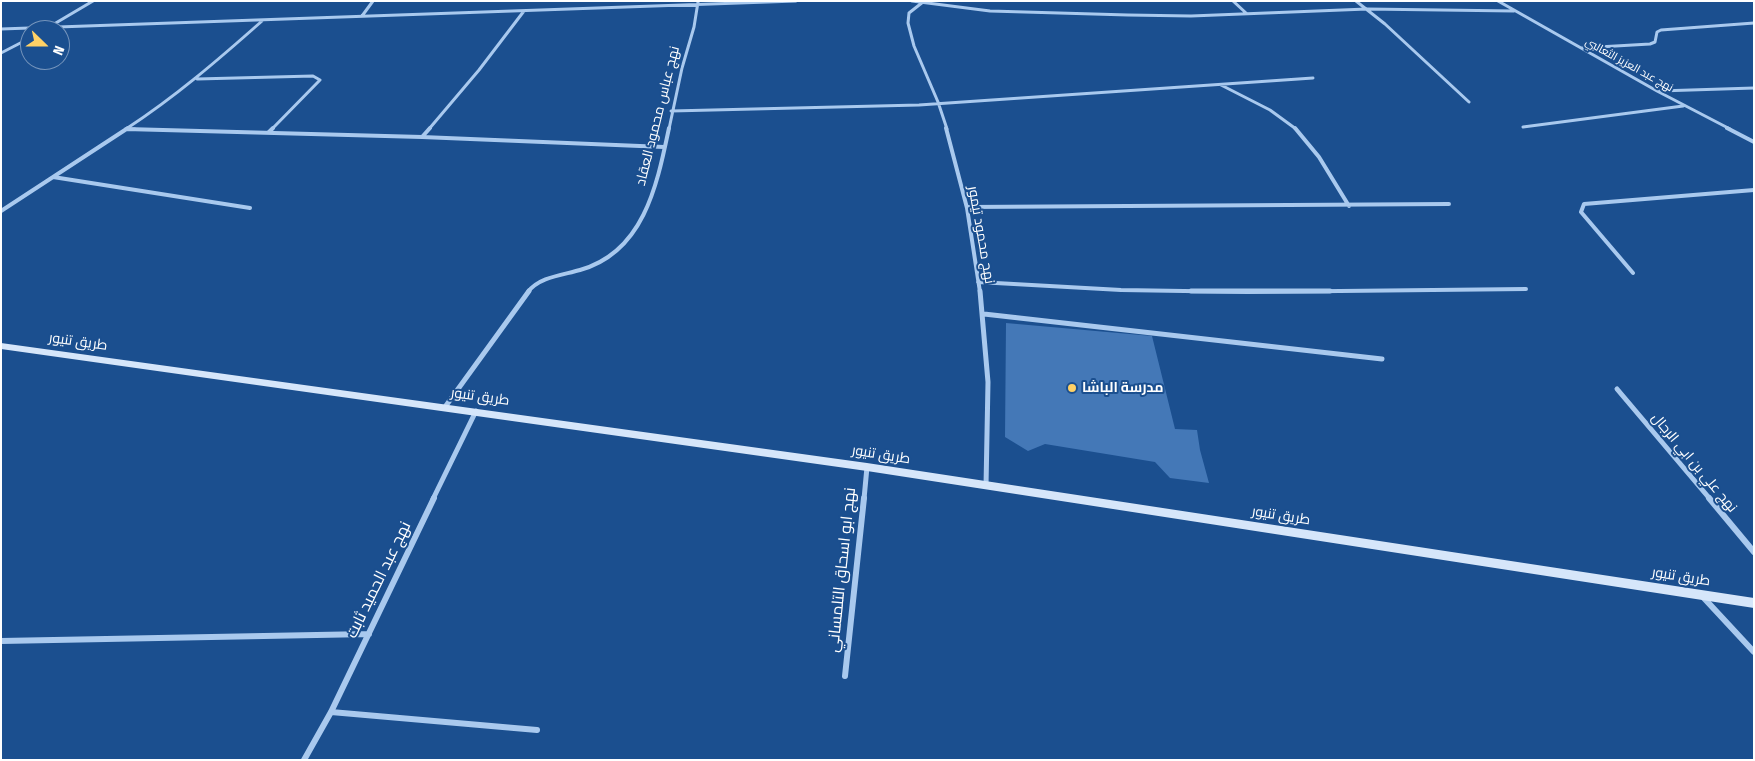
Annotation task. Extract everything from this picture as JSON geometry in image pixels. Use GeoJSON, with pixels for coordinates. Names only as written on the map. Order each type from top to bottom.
{"type":"FeatureCollection","features":[{"type":"Feature","properties":{"kind":"main road","name":"طريق تنيور"},"geometry":{"type":"LineString","coordinates":[[1,346],[867,467],[1754,603]]}},
{"type":"Feature","properties":{"kind":"street"},"geometry":{"type":"LineString","coordinates":[[61,20],[93,1]]}},
{"type":"Feature","properties":{"kind":"street"},"geometry":{"type":"LineString","coordinates":[[362,16],[373,1]]}},
{"type":"Feature","properties":{"kind":"street"},"geometry":{"type":"LineString","coordinates":[[611,8],[612,1]]}},
{"type":"Feature","properties":{"kind":"street"},"geometry":{"type":"LineString","coordinates":[[70,28],[611,8],[698,3],[796,1]]}},
{"type":"Feature","properties":{"kind":"street"},"geometry":{"type":"LineString","coordinates":[[912,1],[956,9],[1058,14],[1191,16],[1367,9],[1514,11]]}},
{"type":"Feature","properties":{"kind":"street"},"geometry":{"type":"LineString","coordinates":[[1233,1],[1247,14]]}},
{"type":"Feature","properties":{"kind":"street"},"geometry":{"type":"LineString","coordinates":[[1356,1],[1469,102]]}},
{"type":"Feature","properties":{"kind":"street","name":"نهج عبد العزيز الثعالبي"},"geometry":{"type":"LineString","coordinates":[[1498,1],[1684,106],[1754,142]]}},
{"type":"Feature","properties":{"kind":"street","name":"نهج محمود تيمور"},"geometry":{"type":"LineString","coordinates":[[922,2],[909,13],[909,30],[938,103],[967,207],[984,314],[989,456],[986,486]]}},
{"type":"Feature","properties":{"kind":"street","name":"نهج عباس محمود العقاد"},"geometry":{"type":"LineString","coordinates":[[444,407],[525,294],[543,280],[591,269],[606,262],[621,250],[638,228],[659,169],[671,111],[698,3]]}},
{"type":"Feature","properties":{"kind":"street"},"geometry":{"type":"LineString","coordinates":[[422,137],[479,70],[524,11]]}},
{"type":"Feature","properties":{"kind":"street"},"geometry":{"type":"LineString","coordinates":[[1,211],[126,129],[197,79],[263,20]]}},
{"type":"Feature","properties":{"kind":"street"},"geometry":{"type":"LineString","coordinates":[[1580,48],[1650,44],[1656,42],[1657,32],[1661,30],[1754,23]]}},
{"type":"Feature","properties":{"kind":"street"},"geometry":{"type":"LineString","coordinates":[[1,29],[20,29]]}},
{"type":"Feature","properties":{"kind":"street"},"geometry":{"type":"LineString","coordinates":[[1,53],[20,43]]}},
{"type":"Feature","properties":{"kind":"street"},"geometry":{"type":"LineString","coordinates":[[197,79],[305,76],[318,78],[320,80],[318,84],[269,132]]}},
{"type":"Feature","properties":{"kind":"street"},"geometry":{"type":"LineString","coordinates":[[671,111],[893,106],[1312,78]]}},
{"type":"Feature","properties":{"kind":"street"},"geometry":{"type":"LineString","coordinates":[[1221,84],[1259,103],[1297,131],[1331,175],[1349,206]]}},
{"type":"Feature","properties":{"kind":"street"},"geometry":{"type":"LineString","coordinates":[[1657,91],[1754,88]]}},
{"type":"Feature","properties":{"kind":"street"},"geometry":{"type":"LineString","coordinates":[[1523,127],[1684,106]]}},
{"type":"Feature","properties":{"kind":"street"},"geometry":{"type":"LineString","coordinates":[[126,129],[269,132],[664,146]]}},
{"type":"Feature","properties":{"kind":"street"},"geometry":{"type":"LineString","coordinates":[[52,177],[250,208]]}},
{"type":"Feature","properties":{"kind":"street"},"geometry":{"type":"LineString","coordinates":[[1633,273],[1581,212],[1584,204],[1754,190]]}},
{"type":"Feature","properties":{"kind":"street"},"geometry":{"type":"LineString","coordinates":[[967,207],[1449,204]]}},
{"type":"Feature","properties":{"kind":"street"},"geometry":{"type":"LineString","coordinates":[[978,282],[1121,290],[1247,292],[1526,289]]}},
{"type":"Feature","properties":{"kind":"street"},"geometry":{"type":"LineString","coordinates":[[984,314],[1158,332],[1382,359]]}},
{"type":"Feature","properties":{"kind":"street","name":"نهج علي بن ابي الرجال"},"geometry":{"type":"LineString","coordinates":[[1617,389],[1754,552]]}},
{"type":"Feature","properties":{"kind":"street","name":"نهج عبد الحميد ثابت"},"geometry":{"type":"LineString","coordinates":[[304,760],[331,712],[476,411]]}},
{"type":"Feature","properties":{"kind":"street","name":"نهج ابو اسحاق التلمساني"},"geometry":{"type":"LineString","coordinates":[[845,676],[867,467]]}},
{"type":"Feature","properties":{"kind":"street"},"geometry":{"type":"LineString","coordinates":[[1701,595],[1754,652]]}},
{"type":"Feature","properties":{"kind":"street"},"geometry":{"type":"LineString","coordinates":[[1,641],[368,634]]}},
{"type":"Feature","properties":{"kind":"street"},"geometry":{"type":"LineString","coordinates":[[331,712],[538,730]]}},
{"type":"Feature","properties":{"kind":"building"},"geometry":{"type":"Polygon","coordinates":[[[1006,323],[1152,336],[1175,429],[1197,430],[1209,483],[1170,478],[1155,462],[1045,444],[1028,451],[1005,437],[1006,323]]]}},
{"type":"Feature","properties":{"kind":"place","name":"مدرسة الباشا"},"geometry":{"type":"Point","coordinates":[1072,388]}}]}
